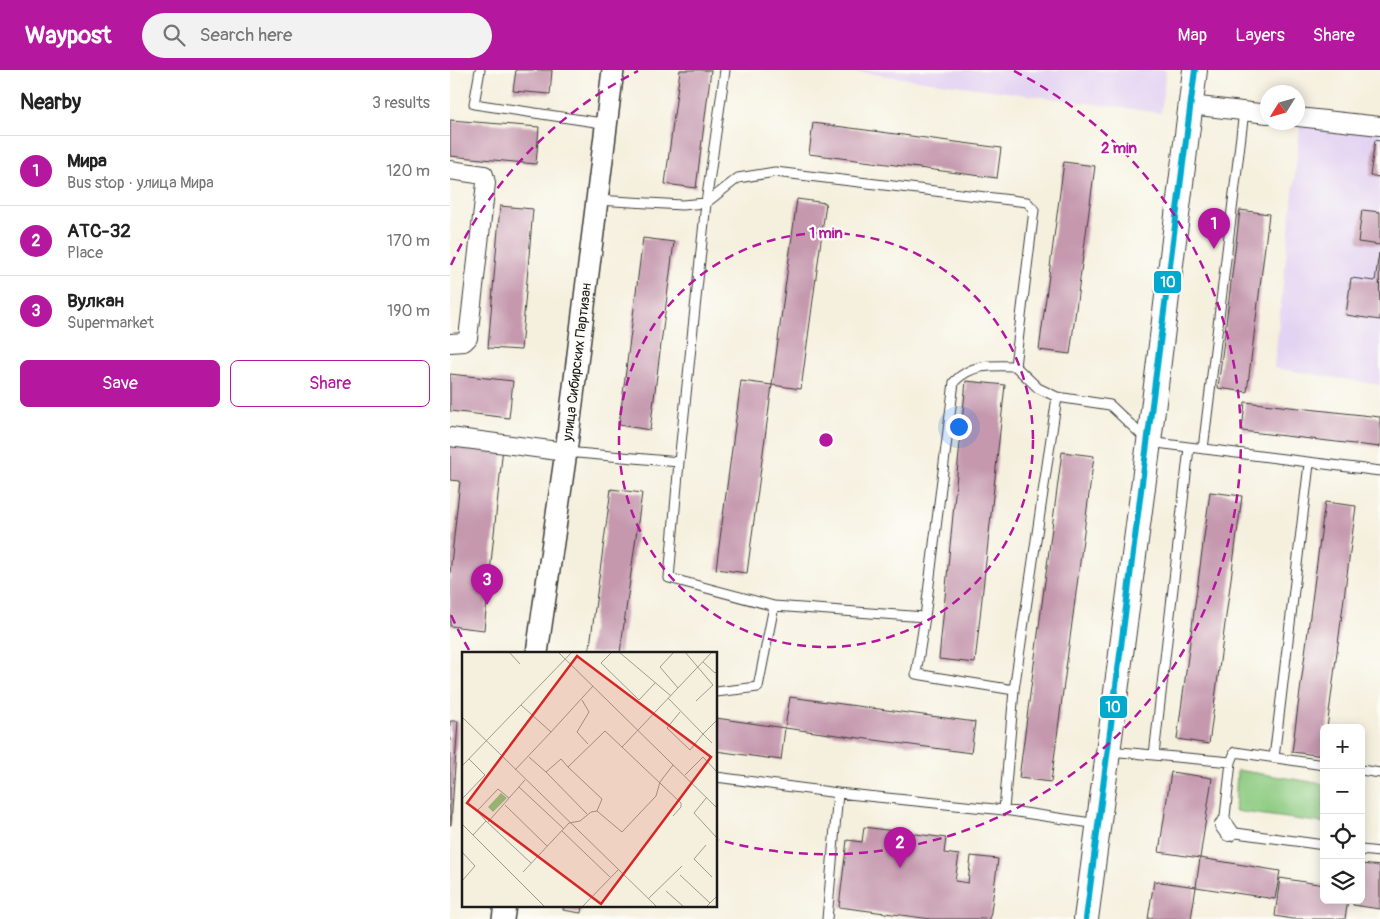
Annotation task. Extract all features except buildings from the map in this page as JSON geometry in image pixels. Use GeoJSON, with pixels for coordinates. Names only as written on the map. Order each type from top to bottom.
{"type":"FeatureCollection","features":[{"type":"Feature","properties":{"kind":"main road"},"geometry":{"type":"LineString","coordinates":[[1086,919],[1149,442],[1195,70]]}},
{"type":"Feature","properties":{"kind":"street","name":"улица Сибирских Партизан"},"geometry":{"type":"LineString","coordinates":[[537,652],[566,452],[613,70]]}},
{"type":"Feature","properties":{"kind":"street"},"geometry":{"type":"LineString","coordinates":[[1190,105],[1260,113]]}},
{"type":"Feature","properties":{"kind":"street"},"geometry":{"type":"LineString","coordinates":[[1305,118],[1380,126]]}},
{"type":"Feature","properties":{"kind":"street"},"geometry":{"type":"LineString","coordinates":[[450,170],[476,173],[484,176],[486,183],[468,338],[464,342],[450,343]]}},
{"type":"Feature","properties":{"kind":"street"},"geometry":{"type":"LineString","coordinates":[[450,437],[566,452]]}},
{"type":"Feature","properties":{"kind":"street"},"geometry":{"type":"LineString","coordinates":[[503,919],[504,906]]}},
{"type":"Feature","properties":{"kind":"lane"},"geometry":{"type":"LineString","coordinates":[[480,70],[474,104],[602,123]]}},
{"type":"Feature","properties":{"kind":"lane"},"geometry":{"type":"LineString","coordinates":[[725,70],[706,203],[669,578],[774,606],[924,617]]}},
{"type":"Feature","properties":{"kind":"lane"},"geometry":{"type":"LineString","coordinates":[[1203,449],[1244,111]]}},
{"type":"Feature","properties":{"kind":"lane"},"geometry":{"type":"LineString","coordinates":[[597,200],[682,205],[706,203],[738,178],[775,172],[1027,202],[1034,210],[1015,366]]}},
{"type":"Feature","properties":{"kind":"lane"},"geometry":{"type":"LineString","coordinates":[[1014,690],[916,674],[954,382],[963,373],[983,365],[1015,366],[1038,388],[1057,398],[1110,406],[1149,442],[1309,464],[1380,471]]}},
{"type":"Feature","properties":{"kind":"lane"},"geometry":{"type":"LineString","coordinates":[[1004,810],[1014,690],[1057,398]]}},
{"type":"Feature","properties":{"kind":"lane"},"geometry":{"type":"LineString","coordinates":[[1154,755],[1189,448]]}},
{"type":"Feature","properties":{"kind":"lane"},"geometry":{"type":"LineString","coordinates":[[566,452],[679,462]]}},
{"type":"Feature","properties":{"kind":"lane"},"geometry":{"type":"LineString","coordinates":[[1274,758],[1309,464]]}},
{"type":"Feature","properties":{"kind":"lane"},"geometry":{"type":"LineString","coordinates":[[718,692],[758,687],[774,606]]}},
{"type":"Feature","properties":{"kind":"lane"},"geometry":{"type":"LineString","coordinates":[[1109,751],[1231,762]]}},
{"type":"Feature","properties":{"kind":"lane"},"geometry":{"type":"LineString","coordinates":[[1320,764],[1235,752],[1231,762],[1227,828],[1320,844]]}},
{"type":"Feature","properties":{"kind":"lane"},"geometry":{"type":"LineString","coordinates":[[1365,771],[1380,773]]}},
{"type":"Feature","properties":{"kind":"lane"},"geometry":{"type":"LineString","coordinates":[[718,777],[838,793],[1004,810],[1098,824]]}},
{"type":"Feature","properties":{"kind":"lane"},"geometry":{"type":"LineString","coordinates":[[827,919],[838,793]]}},
{"type":"Feature","properties":{"kind":"lane"},"geometry":{"type":"LineString","coordinates":[[1365,850],[1380,852]]}},
{"type":"Feature","properties":{"kind":"shaded area"},"geometry":{"type":"Polygon","coordinates":[[[843,70],[1166,70],[1161,113],[843,70]]]}},
{"type":"Feature","properties":{"kind":"shaded area"},"geometry":{"type":"Polygon","coordinates":[[[1305,119],[1380,129],[1380,385],[1274,368],[1300,130],[1305,130],[1305,119]]]}},
{"type":"Feature","properties":{"kind":"green space"},"geometry":{"type":"Polygon","coordinates":[[[1237,770],[1320,783],[1320,822],[1235,811],[1237,770]]]}},
{"type":"Feature","properties":{"kind":"transit line","name":"10"},"geometry":{"type":"LineString","coordinates":[[1086,919],[1195,70]]}},
{"type":"Feature","properties":{"kind":"place","name":"Мира"},"geometry":{"type":"Point","coordinates":[1214,249]}},
{"type":"Feature","properties":{"kind":"place","name":"Вулкан"},"geometry":{"type":"Point","coordinates":[487,605]}},
{"type":"Feature","properties":{"kind":"place","name":"АТС-32"},"geometry":{"type":"Point","coordinates":[900,868]}}]}
